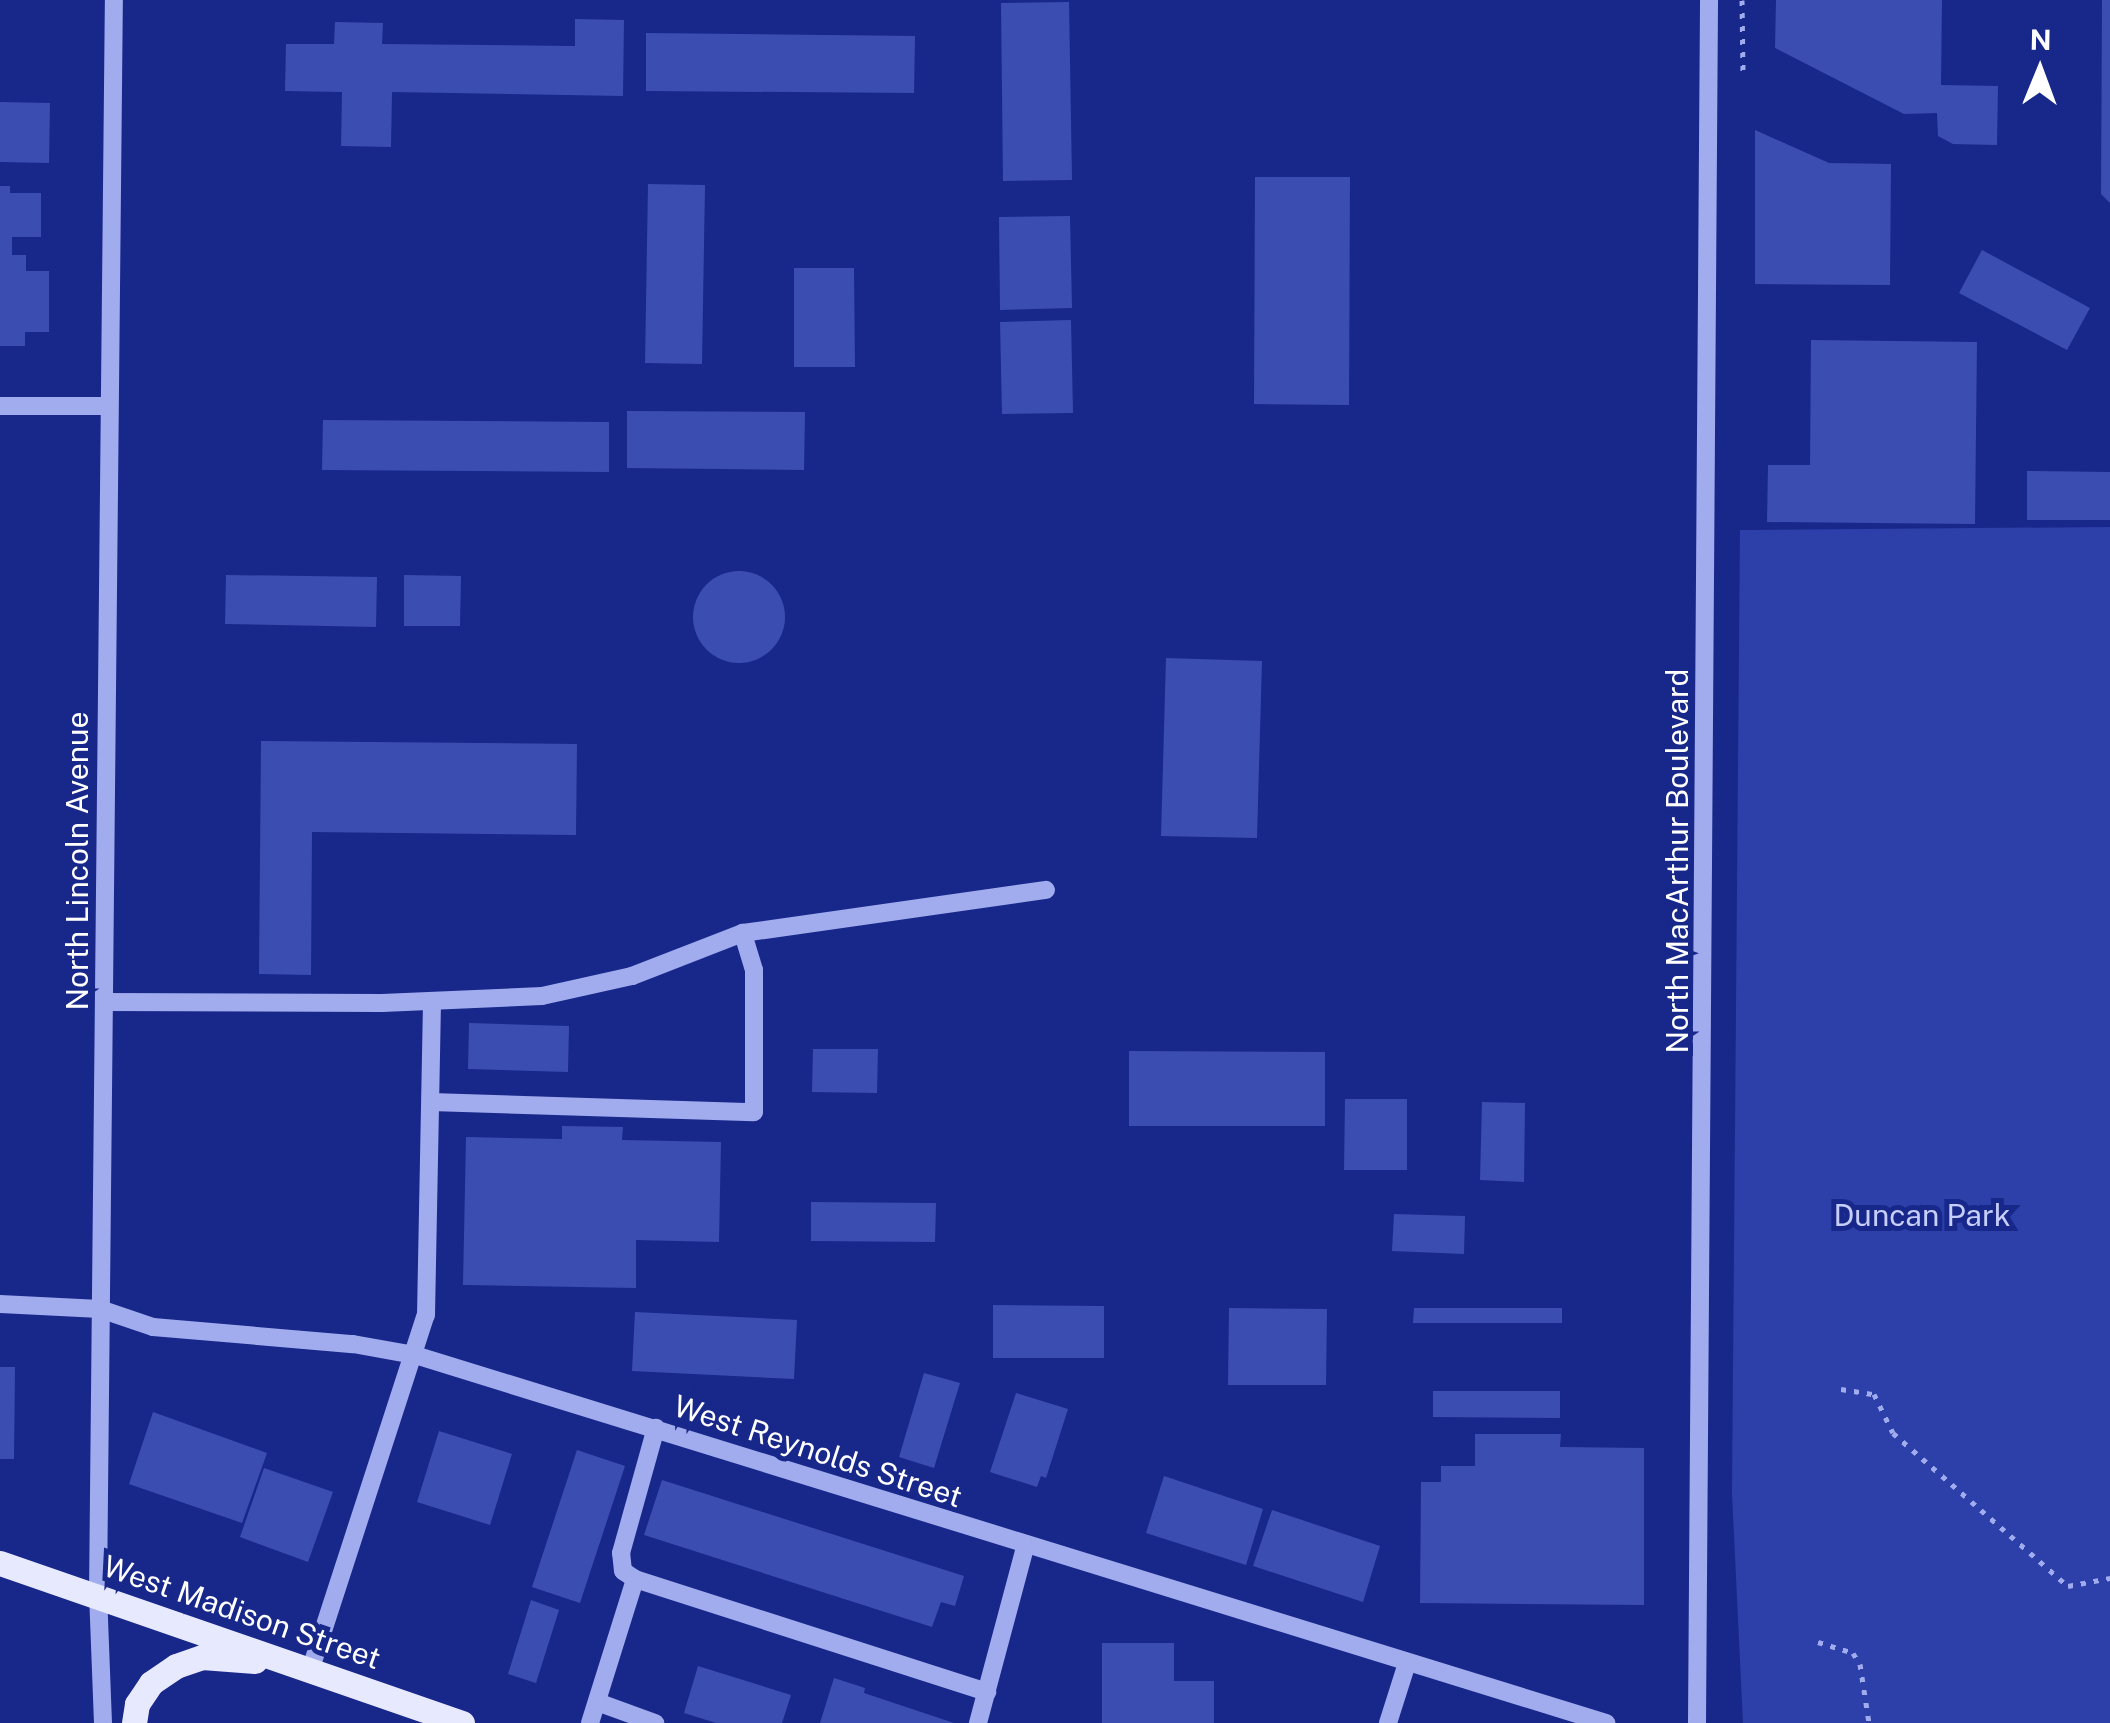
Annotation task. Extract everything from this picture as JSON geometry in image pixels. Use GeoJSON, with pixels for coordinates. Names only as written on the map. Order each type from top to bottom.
{"type":"FeatureCollection","features":[{"type":"Feature","properties":{"kind":"main road","name":"West Madison Street"},"geometry":{"type":"LineString","coordinates":[[0,1563],[462,1723]]}},
{"type":"Feature","properties":{"kind":"main road"},"geometry":{"type":"LineString","coordinates":[[134,1723],[137,1704],[151,1683],[176,1666],[202,1657],[298,1667]]}},
{"type":"Feature","properties":{"kind":"street","name":"North Lincoln Avenue"},"geometry":{"type":"LineString","coordinates":[[103,1723],[98,1595],[114,0]]}},
{"type":"Feature","properties":{"kind":"street","name":"North MacArthur Boulevard"},"geometry":{"type":"LineString","coordinates":[[1697,1723],[1709,0]]}},
{"type":"Feature","properties":{"kind":"street"},"geometry":{"type":"LineString","coordinates":[[0,406],[108,406]]}},
{"type":"Feature","properties":{"kind":"street"},"geometry":{"type":"LineString","coordinates":[[104,1002],[432,1001],[542,996],[632,976],[743,933],[1046,890]]}},
{"type":"Feature","properties":{"kind":"street"},"geometry":{"type":"LineString","coordinates":[[431,1102],[754,1112],[754,970],[743,933]]}},
{"type":"Feature","properties":{"kind":"street"},"geometry":{"type":"LineString","coordinates":[[298,1667],[415,1355],[426,1315],[432,1001]]}},
{"type":"Feature","properties":{"kind":"street","name":"West Reynolds Street"},"geometry":{"type":"LineString","coordinates":[[0,1304],[100,1309],[152,1327],[353,1344],[415,1355],[1025,1547],[1606,1723]]}},
{"type":"Feature","properties":{"kind":"street"},"geometry":{"type":"LineString","coordinates":[[656,1428],[621,1553],[623,1571],[636,1580],[986,1692]]}},
{"type":"Feature","properties":{"kind":"street"},"geometry":{"type":"LineString","coordinates":[[978,1723],[1025,1547]]}},
{"type":"Feature","properties":{"kind":"street"},"geometry":{"type":"LineString","coordinates":[[590,1723],[636,1580]]}},
{"type":"Feature","properties":{"kind":"street"},"geometry":{"type":"LineString","coordinates":[[1388,1723],[1407,1663]]}},
{"type":"Feature","properties":{"kind":"street"},"geometry":{"type":"LineString","coordinates":[[597,1702],[655,1723]]}},
{"type":"Feature","properties":{"kind":"path"},"geometry":{"type":"LineString","coordinates":[[1742,0],[1743,76]]}},
{"type":"Feature","properties":{"kind":"path"},"geometry":{"type":"LineString","coordinates":[[1840,1389],[1874,1394],[1893,1433],[2068,1586],[2109,1577]]}},
{"type":"Feature","properties":{"kind":"path"},"geometry":{"type":"LineString","coordinates":[[1818,1642],[1853,1653],[1860,1664],[1869,1723]]}},
{"type":"Feature","properties":{"kind":"green space","name":"Duncan Park"},"geometry":{"type":"Polygon","coordinates":[[[2110,527],[2110,1723],[1743,1723],[1732,1493],[1740,530],[2110,527]]]}},
{"type":"Feature","properties":{"kind":"building"},"geometry":{"type":"Polygon","coordinates":[[[1776,0],[1942,0],[1941,85],[1998,86],[1997,145],[1953,144],[1938,136],[1937,113],[1904,114],[1775,48],[1776,0]]]}},
{"type":"Feature","properties":{"kind":"building"},"geometry":{"type":"Polygon","coordinates":[[[2102,0],[2110,0],[2110,203],[2101,194],[2102,0]]]}},
{"type":"Feature","properties":{"kind":"building"},"geometry":{"type":"Polygon","coordinates":[[[1069,2],[1072,180],[1003,181],[1001,3],[1069,2]]]}},
{"type":"Feature","properties":{"kind":"building"},"geometry":{"type":"Polygon","coordinates":[[[575,19],[624,20],[623,96],[392,92],[391,147],[341,146],[342,92],[285,91],[286,44],[334,44],[335,22],[383,23],[382,44],[575,46],[575,19]]]}},
{"type":"Feature","properties":{"kind":"building"},"geometry":{"type":"Polygon","coordinates":[[[646,33],[915,36],[914,93],[646,91],[646,33]]]}},
{"type":"Feature","properties":{"kind":"building"},"geometry":{"type":"Polygon","coordinates":[[[0,102],[50,103],[49,163],[0,162],[0,102]]]}},
{"type":"Feature","properties":{"kind":"building"},"geometry":{"type":"Polygon","coordinates":[[[1755,130],[1829,163],[1891,164],[1890,285],[1755,284],[1755,130]]]}},
{"type":"Feature","properties":{"kind":"building"},"geometry":{"type":"Polygon","coordinates":[[[1255,177],[1350,177],[1349,405],[1254,404],[1255,177]]]}},
{"type":"Feature","properties":{"kind":"building"},"geometry":{"type":"Polygon","coordinates":[[[648,184],[705,185],[702,364],[645,363],[648,184]]]}},
{"type":"Feature","properties":{"kind":"building"},"geometry":{"type":"Polygon","coordinates":[[[0,186],[10,186],[10,193],[41,193],[41,237],[12,237],[12,255],[26,255],[26,271],[49,271],[49,332],[25,332],[25,346],[0,346],[0,186]]]}},
{"type":"Feature","properties":{"kind":"building"},"geometry":{"type":"Polygon","coordinates":[[[1070,216],[1072,308],[1000,310],[999,217],[1070,216]]]}},
{"type":"Feature","properties":{"kind":"building"},"geometry":{"type":"Polygon","coordinates":[[[1982,250],[2090,308],[2067,350],[1959,293],[1982,250]]]}},
{"type":"Feature","properties":{"kind":"building"},"geometry":{"type":"Polygon","coordinates":[[[794,268],[854,268],[855,367],[794,367],[794,268]]]}},
{"type":"Feature","properties":{"kind":"building"},"geometry":{"type":"Polygon","coordinates":[[[1071,320],[1073,413],[1002,414],[1000,322],[1071,320]]]}},
{"type":"Feature","properties":{"kind":"building"},"geometry":{"type":"Polygon","coordinates":[[[1811,340],[1977,342],[1975,524],[1767,522],[1768,465],[1810,465],[1811,340]]]}},
{"type":"Feature","properties":{"kind":"building"},"geometry":{"type":"Polygon","coordinates":[[[627,411],[805,412],[804,470],[627,468],[627,411]]]}},
{"type":"Feature","properties":{"kind":"building"},"geometry":{"type":"Polygon","coordinates":[[[323,420],[609,422],[609,472],[322,470],[323,420]]]}},
{"type":"Feature","properties":{"kind":"building"},"geometry":{"type":"Polygon","coordinates":[[[2027,471],[2110,472],[2110,520],[2027,520],[2027,471]]]}},
{"type":"Feature","properties":{"kind":"building"},"geometry":{"type":"Polygon","coordinates":[[[739,571],[757,575],[771,585],[781,599],[785,617],[781,635],[771,649],[757,659],[739,663],[721,659],[707,649],[697,635],[693,617],[697,599],[707,585],[721,575],[739,571]]]}},
{"type":"Feature","properties":{"kind":"building"},"geometry":{"type":"Polygon","coordinates":[[[226,575],[377,577],[376,627],[225,624],[226,575]]]}},
{"type":"Feature","properties":{"kind":"building"},"geometry":{"type":"Polygon","coordinates":[[[404,575],[461,576],[460,626],[404,626],[404,575]]]}},
{"type":"Feature","properties":{"kind":"building"},"geometry":{"type":"Polygon","coordinates":[[[1166,658],[1262,661],[1257,838],[1161,836],[1166,658]]]}},
{"type":"Feature","properties":{"kind":"building"},"geometry":{"type":"Polygon","coordinates":[[[261,741],[577,744],[576,835],[312,832],[311,975],[259,974],[261,741]]]}},
{"type":"Feature","properties":{"kind":"building"},"geometry":{"type":"Polygon","coordinates":[[[469,1023],[569,1026],[568,1072],[468,1069],[469,1023]]]}},
{"type":"Feature","properties":{"kind":"building"},"geometry":{"type":"Polygon","coordinates":[[[813,1049],[878,1049],[877,1093],[812,1092],[813,1049]]]}},
{"type":"Feature","properties":{"kind":"building"},"geometry":{"type":"Polygon","coordinates":[[[1129,1051],[1325,1052],[1325,1126],[1129,1126],[1129,1051]]]}},
{"type":"Feature","properties":{"kind":"building"},"geometry":{"type":"Polygon","coordinates":[[[1345,1099],[1407,1099],[1407,1170],[1344,1170],[1345,1099]]]}},
{"type":"Feature","properties":{"kind":"building"},"geometry":{"type":"Polygon","coordinates":[[[1482,1102],[1525,1103],[1524,1182],[1480,1180],[1482,1102]]]}},
{"type":"Feature","properties":{"kind":"building"},"geometry":{"type":"Polygon","coordinates":[[[562,1126],[623,1127],[622,1140],[721,1142],[719,1242],[636,1240],[636,1288],[463,1285],[466,1137],[562,1139],[562,1126]]]}},
{"type":"Feature","properties":{"kind":"building"},"geometry":{"type":"Polygon","coordinates":[[[811,1202],[936,1203],[935,1242],[811,1241],[811,1202]]]}},
{"type":"Feature","properties":{"kind":"building"},"geometry":{"type":"Polygon","coordinates":[[[1394,1214],[1465,1216],[1464,1254],[1392,1251],[1394,1214]]]}},
{"type":"Feature","properties":{"kind":"building"},"geometry":{"type":"Polygon","coordinates":[[[993,1305],[1104,1306],[1104,1358],[993,1358],[993,1305]]]}},
{"type":"Feature","properties":{"kind":"building"},"geometry":{"type":"Polygon","coordinates":[[[1229,1308],[1327,1309],[1326,1385],[1228,1385],[1229,1308]]]}},
{"type":"Feature","properties":{"kind":"building"},"geometry":{"type":"Polygon","coordinates":[[[1414,1308],[1562,1308],[1562,1323],[1413,1323],[1414,1308]]]}},
{"type":"Feature","properties":{"kind":"building"},"geometry":{"type":"Polygon","coordinates":[[[635,1312],[797,1320],[794,1379],[632,1371],[635,1312]]]}},
{"type":"Feature","properties":{"kind":"building"},"geometry":{"type":"Polygon","coordinates":[[[0,1367],[15,1367],[14,1459],[0,1459],[0,1367]]]}},
{"type":"Feature","properties":{"kind":"building"},"geometry":{"type":"Polygon","coordinates":[[[924,1373],[960,1383],[934,1468],[899,1457],[924,1373]]]}},
{"type":"Feature","properties":{"kind":"building"},"geometry":{"type":"Polygon","coordinates":[[[1433,1391],[1560,1391],[1560,1418],[1433,1417],[1433,1391]]]}},
{"type":"Feature","properties":{"kind":"building"},"geometry":{"type":"Polygon","coordinates":[[[1016,1393],[1068,1409],[1046,1478],[1041,1476],[1037,1487],[990,1472],[1016,1393]]]}},
{"type":"Feature","properties":{"kind":"building"},"geometry":{"type":"Polygon","coordinates":[[[153,1412],[267,1453],[242,1523],[129,1484],[153,1412]]]}},
{"type":"Feature","properties":{"kind":"building"},"geometry":{"type":"Polygon","coordinates":[[[439,1431],[512,1454],[490,1525],[417,1502],[439,1431]]]}},
{"type":"Feature","properties":{"kind":"building"},"geometry":{"type":"Polygon","coordinates":[[[1475,1434],[1561,1434],[1560,1447],[1644,1448],[1644,1605],[1420,1603],[1421,1482],[1441,1482],[1441,1466],[1475,1466],[1475,1434]]]}},
{"type":"Feature","properties":{"kind":"building"},"geometry":{"type":"Polygon","coordinates":[[[577,1450],[625,1466],[580,1603],[532,1587],[577,1450]]]}},
{"type":"Feature","properties":{"kind":"building"},"geometry":{"type":"Polygon","coordinates":[[[264,1468],[333,1492],[308,1562],[240,1537],[264,1468]]]}},
{"type":"Feature","properties":{"kind":"building"},"geometry":{"type":"Polygon","coordinates":[[[1164,1476],[1263,1509],[1246,1565],[1146,1533],[1164,1476]]]}},
{"type":"Feature","properties":{"kind":"building"},"geometry":{"type":"Polygon","coordinates":[[[662,1480],[964,1576],[955,1606],[941,1602],[932,1627],[644,1535],[662,1480]]]}},
{"type":"Feature","properties":{"kind":"building"},"geometry":{"type":"Polygon","coordinates":[[[1272,1510],[1380,1546],[1363,1602],[1253,1566],[1272,1510]]]}},
{"type":"Feature","properties":{"kind":"building"},"geometry":{"type":"Polygon","coordinates":[[[531,1600],[559,1610],[536,1683],[508,1674],[531,1600]]]}},
{"type":"Feature","properties":{"kind":"building"},"geometry":{"type":"Polygon","coordinates":[[[1102,1643],[1174,1643],[1174,1681],[1214,1681],[1214,1723],[1102,1723],[1102,1643]]]}},
{"type":"Feature","properties":{"kind":"building"},"geometry":{"type":"Polygon","coordinates":[[[698,1666],[791,1695],[782,1723],[716,1723],[684,1713],[698,1666]]]}},
{"type":"Feature","properties":{"kind":"building"},"geometry":{"type":"Polygon","coordinates":[[[834,1678],[865,1688],[864,1693],[954,1723],[820,1723],[834,1678]]]}}]}
